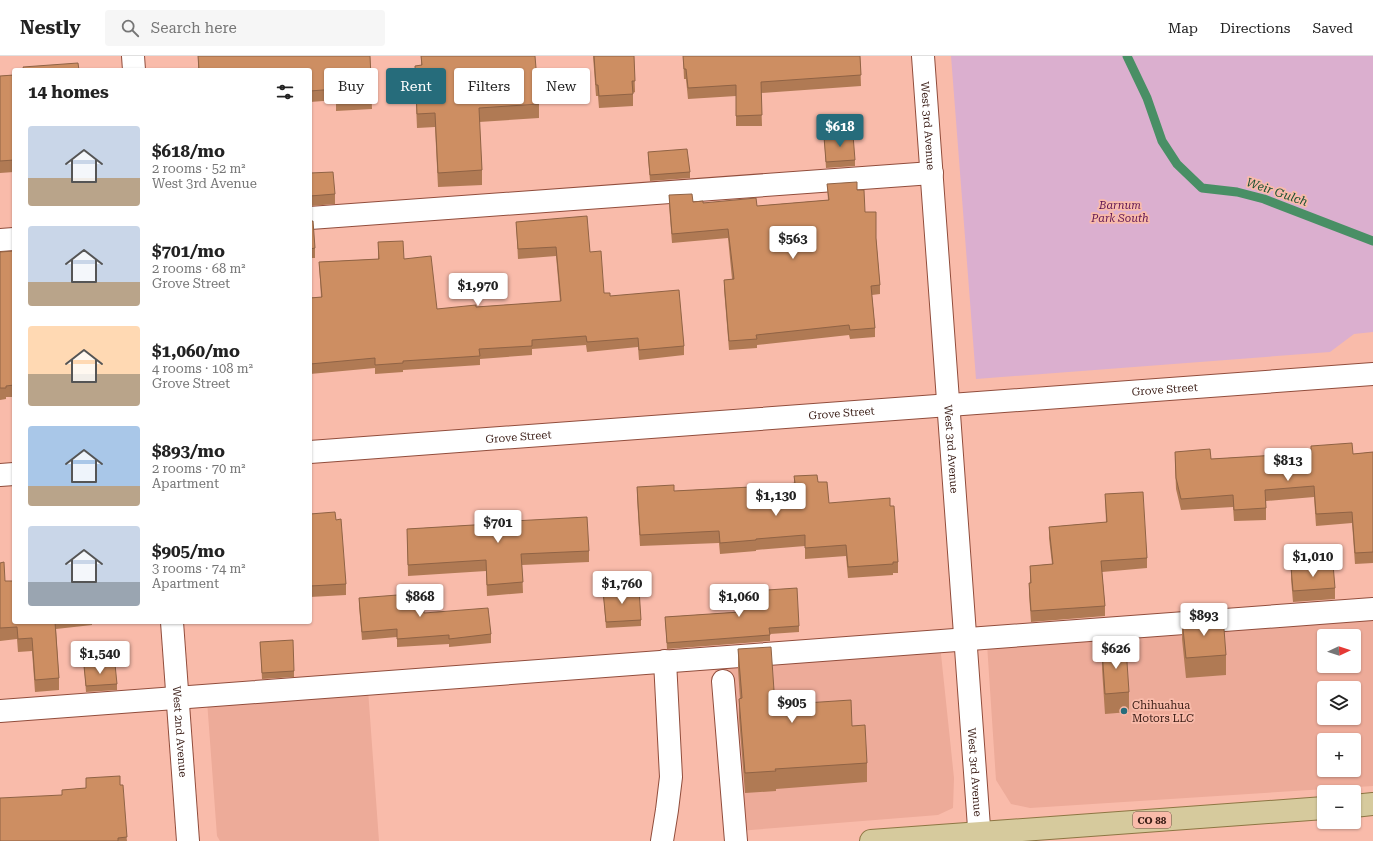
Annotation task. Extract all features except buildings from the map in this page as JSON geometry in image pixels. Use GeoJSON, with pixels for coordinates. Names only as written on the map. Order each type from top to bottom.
{"type":"FeatureCollection","features":[{"type":"Feature","properties":{"kind":"main road"},"geometry":{"type":"LineString","coordinates":[[1361,805],[1373,804]]}},
{"type":"Feature","properties":{"kind":"main road","name":"CO 88"},"geometry":{"type":"LineString","coordinates":[[871,841],[980,837],[1317,809]]}},
{"type":"Feature","properties":{"kind":"street"},"geometry":{"type":"LineString","coordinates":[[133,56],[134,68]]}},
{"type":"Feature","properties":{"kind":"street","name":"West 3rd Avenue"},"geometry":{"type":"LineString","coordinates":[[923,56],[980,837]]}},
{"type":"Feature","properties":{"kind":"street"},"geometry":{"type":"LineString","coordinates":[[312,218],[932,173]]}},
{"type":"Feature","properties":{"kind":"street"},"geometry":{"type":"LineString","coordinates":[[0,240],[12,239]]}},
{"type":"Feature","properties":{"kind":"street","name":"Grove Street"},"geometry":{"type":"LineString","coordinates":[[312,452],[1373,374]]}},
{"type":"Feature","properties":{"kind":"street"},"geometry":{"type":"LineString","coordinates":[[0,475],[12,474]]}},
{"type":"Feature","properties":{"kind":"street"},"geometry":{"type":"LineString","coordinates":[[0,711],[1373,609]]}},
{"type":"Feature","properties":{"kind":"street","name":"West 2nd Avenue"},"geometry":{"type":"LineString","coordinates":[[172,624],[188,841]]}},
{"type":"Feature","properties":{"kind":"street"},"geometry":{"type":"LineString","coordinates":[[662,841],[671,777],[665,661]]}},
{"type":"Feature","properties":{"kind":"street"},"geometry":{"type":"LineString","coordinates":[[723,681],[736,841]]}},
{"type":"Feature","properties":{"kind":"shaded area"},"geometry":{"type":"Polygon","coordinates":[[[1373,598],[1373,786],[1317,785],[1317,790],[1030,808],[1011,804],[996,780],[986,629],[1373,598]]]}},
{"type":"Feature","properties":{"kind":"shaded area"},"geometry":{"type":"Polygon","coordinates":[[[939,635],[954,778],[953,808],[938,815],[725,832],[714,651],[939,635]]]}},
{"type":"Feature","properties":{"kind":"shaded area"},"geometry":{"type":"Polygon","coordinates":[[[367,676],[379,841],[220,841],[217,836],[206,687],[367,676]]]}},
{"type":"Feature","properties":{"kind":"green space","name":"Barnum Park South"},"geometry":{"type":"Polygon","coordinates":[[[951,56],[1373,56],[1373,332],[1354,334],[1330,352],[976,379],[951,56]]]}},
{"type":"Feature","properties":{"kind":"waterway","name":"Weir Gulch"},"geometry":{"type":"LineString","coordinates":[[1127,56],[1147,98],[1162,141],[1177,164],[1202,188],[1237,192],[1264,199],[1373,241]]}},
{"type":"Feature","properties":{"kind":"place","name":"Chihuahua Motors LLC"},"geometry":{"type":"Point","coordinates":[1124,711]}}]}
